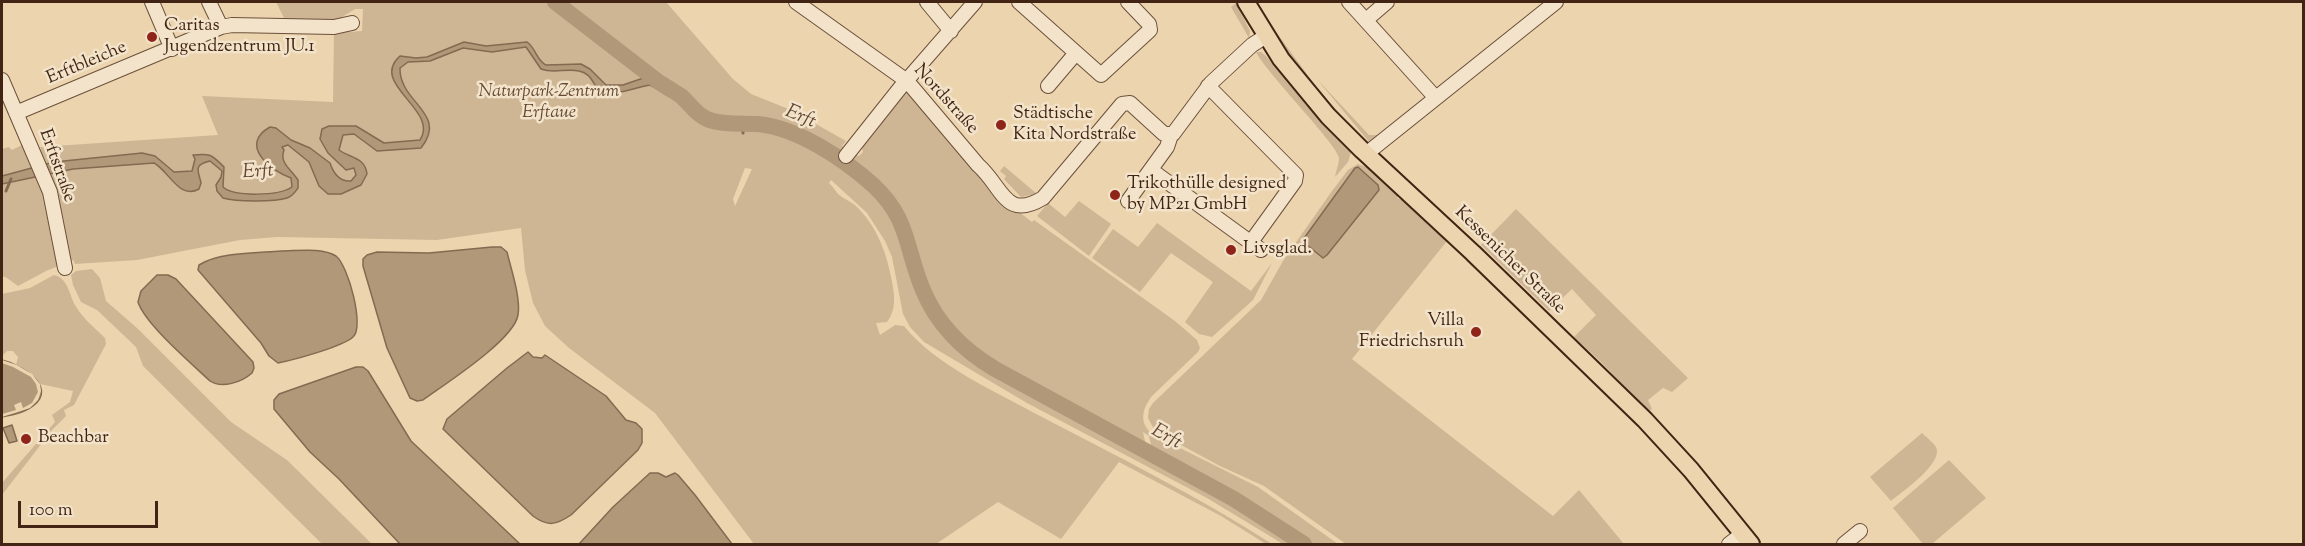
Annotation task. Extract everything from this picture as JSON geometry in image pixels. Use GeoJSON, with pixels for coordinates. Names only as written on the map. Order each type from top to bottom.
{"type":"FeatureCollection","features":[{"type":"Feature","properties":{"kind":"main road","name":"Kessenicher Straße"},"geometry":{"type":"LineString","coordinates":[[1246,2],[1266,36],[1317,104],[1365,154],[1457,237],[1618,393],[1691,470],[1747,539]]}},
{"type":"Feature","properties":{"kind":"street"},"geometry":{"type":"LineString","coordinates":[[152,2],[172,48]]}},
{"type":"Feature","properties":{"kind":"street"},"geometry":{"type":"LineString","coordinates":[[209,2],[221,27]]}},
{"type":"Feature","properties":{"kind":"street","name":"Nordstraße"},"geometry":{"type":"LineString","coordinates":[[796,2],[907,81],[978,165],[991,177],[1008,201],[1016,206],[1029,207],[1043,198],[1124,103],[1130,104],[1164,134],[1171,135]]}},
{"type":"Feature","properties":{"kind":"street"},"geometry":{"type":"LineString","coordinates":[[927,2],[951,31]]}},
{"type":"Feature","properties":{"kind":"street"},"geometry":{"type":"LineString","coordinates":[[846,156],[975,2]]}},
{"type":"Feature","properties":{"kind":"street"},"geometry":{"type":"LineString","coordinates":[[1019,2],[1101,75],[1148,33],[1150,28],[1149,24],[1128,2]]}},
{"type":"Feature","properties":{"kind":"street"},"geometry":{"type":"LineString","coordinates":[[1349,2],[1436,97]]}},
{"type":"Feature","properties":{"kind":"street"},"geometry":{"type":"LineString","coordinates":[[1366,20],[1387,2]]}},
{"type":"Feature","properties":{"kind":"street"},"geometry":{"type":"LineString","coordinates":[[1365,154],[1556,2]]}},
{"type":"Feature","properties":{"kind":"street","name":"Erftbleiche"},"geometry":{"type":"LineString","coordinates":[[16,113],[221,27],[232,25],[334,27],[352,22]]}},
{"type":"Feature","properties":{"kind":"street"},"geometry":{"type":"LineString","coordinates":[[1128,201],[1167,147],[1171,135],[1208,86],[1252,45],[1266,36]]}},
{"type":"Feature","properties":{"kind":"street"},"geometry":{"type":"LineString","coordinates":[[1048,86],[1076,53]]}},
{"type":"Feature","properties":{"kind":"street","name":"Erftstraße"},"geometry":{"type":"LineString","coordinates":[[2,80],[48,188],[65,268]]}},
{"type":"Feature","properties":{"kind":"street"},"geometry":{"type":"LineString","coordinates":[[1151,170],[1256,246],[1295,181],[1296,175],[1208,86]]}},
{"type":"Feature","properties":{"kind":"street"},"geometry":{"type":"LineString","coordinates":[[1845,544],[1860,531]]}},
{"type":"Feature","properties":{"kind":"street"},"geometry":{"type":"LineString","coordinates":[[1729,544],[1747,539]]}},
{"type":"Feature","properties":{"kind":"green space","name":"Naturpark-Zentrum Erftaue"},"geometry":{"type":"Polygon","coordinates":[[[276,2],[666,2],[733,79],[751,94],[791,110],[846,141],[842,146],[859,156],[863,152],[862,147],[906,88],[1006,202],[1175,321],[1197,340],[1200,348],[1198,352],[1152,396],[1146,406],[1143,416],[1149,431],[1258,487],[1338,544],[1311,544],[1246,501],[1152,449],[1149,436],[1143,432],[1146,446],[1003,369],[972,349],[939,312],[926,287],[903,215],[875,181],[846,159],[842,166],[880,198],[895,218],[903,235],[915,281],[927,307],[940,327],[965,354],[1226,499],[1298,544],[1283,544],[1207,498],[1027,403],[924,342],[910,327],[903,314],[892,257],[885,241],[867,213],[831,180],[829,183],[838,194],[855,205],[871,224],[887,261],[894,303],[887,322],[876,323],[880,335],[895,325],[904,326],[932,353],[967,377],[1187,493],[1272,544],[1266,544],[1221,516],[1119,462],[1061,539],[998,502],[936,544],[754,544],[655,413],[569,348],[545,326],[533,303],[525,270],[521,228],[437,240],[277,237],[240,240],[137,260],[75,264],[73,260],[18,286],[2,276],[2,149],[9,147],[12,150],[22,145],[28,154],[41,149],[40,147],[218,135],[202,96],[333,102],[334,33],[362,31],[363,9],[355,9],[334,22],[285,20],[276,2]],[[745,168],[733,199],[735,206],[752,169],[745,168]]]}},
{"type":"Feature","properties":{"kind":"green space"},"geometry":{"type":"Polygon","coordinates":[[[1236,3],[1250,31],[1249,38],[1231,7],[1236,3]]]}},
{"type":"Feature","properties":{"kind":"green space"},"geometry":{"type":"Polygon","coordinates":[[[1263,14],[1317,88],[1361,138],[1308,85],[1263,14]]]}},
{"type":"Feature","properties":{"kind":"green space"},"geometry":{"type":"Polygon","coordinates":[[[1256,52],[1261,52],[1266,56],[1317,118],[1351,152],[1348,162],[1335,177],[1339,163],[1336,151],[1273,76],[1256,52]]]}},
{"type":"Feature","properties":{"kind":"green space"},"geometry":{"type":"Polygon","coordinates":[[[1316,78],[1369,135],[1378,135],[1370,143],[1316,78]]]}},
{"type":"Feature","properties":{"kind":"green space"},"geometry":{"type":"Polygon","coordinates":[[[1358,164],[1366,167],[1398,196],[1397,198],[1447,241],[1352,359],[1553,516],[1579,490],[1624,544],[1346,544],[1264,486],[1220,466],[1155,431],[1148,418],[1149,409],[1153,403],[1261,300],[1283,261],[1332,191],[1348,170],[1358,164]]]}},
{"type":"Feature","properties":{"kind":"green space"},"geometry":{"type":"Polygon","coordinates":[[[1004,166],[1037,194],[1021,197],[1004,179],[1006,176],[1000,171],[1004,166]]]}},
{"type":"Feature","properties":{"kind":"green space"},"geometry":{"type":"Polygon","coordinates":[[[1079,201],[1111,224],[1089,256],[1037,216],[1048,203],[1065,217],[1079,201]]]}},
{"type":"Feature","properties":{"kind":"green space"},"geometry":{"type":"Polygon","coordinates":[[[1516,209],[1688,378],[1672,392],[1663,388],[1648,400],[1652,409],[1649,411],[1574,337],[1596,315],[1572,289],[1549,311],[1481,245],[1516,209]]]}},
{"type":"Feature","properties":{"kind":"green space"},"geometry":{"type":"Polygon","coordinates":[[[1157,223],[1251,291],[1272,263],[1253,300],[1212,337],[1199,334],[1185,322],[1213,282],[1171,253],[1140,292],[1092,258],[1113,229],[1138,247],[1157,223]]]}},
{"type":"Feature","properties":{"kind":"green space"},"geometry":{"type":"Polygon","coordinates":[[[92,269],[100,278],[106,301],[137,328],[231,422],[287,460],[372,544],[322,544],[143,366],[136,347],[97,310],[81,302],[71,275],[76,271],[92,269]]]}},
{"type":"Feature","properties":{"kind":"green space"},"geometry":{"type":"Polygon","coordinates":[[[54,275],[62,279],[78,310],[105,338],[106,344],[74,405],[64,410],[66,416],[52,430],[2,495],[2,483],[55,422],[52,415],[70,402],[73,391],[40,384],[32,374],[16,365],[18,357],[13,351],[7,351],[2,356],[2,294],[30,288],[54,275]]]}},
{"type":"Feature","properties":{"kind":"green space"},"geometry":{"type":"Polygon","coordinates":[[[1922,433],[1936,447],[1937,454],[1934,461],[1921,477],[1891,501],[1870,477],[1922,433]]]}},
{"type":"Feature","properties":{"kind":"green space"},"geometry":{"type":"Polygon","coordinates":[[[1949,460],[1986,498],[1932,544],[1923,544],[1893,508],[1949,460]]]}},
{"type":"Feature","properties":{"kind":"shaded area"},"geometry":{"type":"Polygon","coordinates":[[[464,42],[486,46],[527,42],[546,65],[581,64],[590,69],[606,85],[623,85],[652,75],[676,86],[681,96],[661,91],[650,85],[618,92],[605,91],[599,89],[584,72],[541,69],[526,47],[492,52],[463,48],[430,61],[408,62],[400,68],[407,90],[421,108],[429,126],[428,136],[421,148],[377,151],[354,134],[343,135],[339,150],[360,161],[366,168],[367,174],[361,185],[341,194],[328,194],[319,186],[309,162],[288,145],[282,147],[283,159],[298,180],[298,188],[291,196],[281,199],[246,201],[223,198],[217,191],[216,185],[222,171],[210,161],[199,167],[201,183],[199,189],[192,191],[180,188],[154,163],[73,169],[2,184],[2,176],[54,162],[142,153],[155,156],[174,172],[192,171],[195,159],[193,155],[204,154],[214,157],[224,167],[223,187],[246,194],[277,192],[292,187],[291,178],[267,164],[257,149],[257,142],[261,134],[270,127],[276,128],[291,140],[310,148],[330,163],[340,178],[351,181],[356,175],[354,168],[346,170],[328,153],[320,139],[322,129],[329,126],[356,126],[384,143],[420,140],[424,129],[421,118],[392,77],[392,66],[400,56],[427,57],[464,42]]]}},
{"type":"Feature","properties":{"kind":"shaded area"},"geometry":{"type":"Polygon","coordinates":[[[1358,167],[1378,185],[1379,190],[1323,258],[1302,241],[1358,167]]]}},
{"type":"Feature","properties":{"kind":"shaded area"},"geometry":{"type":"Polygon","coordinates":[[[501,247],[507,252],[519,308],[514,325],[492,349],[423,400],[417,401],[410,398],[387,348],[363,266],[363,259],[377,252],[429,253],[501,247]]]}},
{"type":"Feature","properties":{"kind":"shaded area"},"geometry":{"type":"Polygon","coordinates":[[[324,251],[336,256],[341,262],[354,296],[356,331],[347,341],[328,349],[278,363],[269,356],[261,343],[198,270],[199,265],[217,258],[238,254],[324,251]]]}},
{"type":"Feature","properties":{"kind":"shaded area"},"geometry":{"type":"Polygon","coordinates":[[[157,275],[168,275],[176,279],[253,362],[252,373],[232,383],[215,383],[210,381],[170,343],[142,311],[138,302],[141,291],[157,275]]]}},
{"type":"Feature","properties":{"kind":"shaded area"},"geometry":{"type":"Polygon","coordinates":[[[528,352],[533,357],[542,358],[545,355],[606,396],[626,420],[636,423],[642,429],[642,443],[638,450],[571,515],[552,523],[543,522],[533,516],[443,429],[447,419],[528,352]]]}},
{"type":"Feature","properties":{"kind":"shaded area"},"geometry":{"type":"Polygon","coordinates":[[[2,360],[18,366],[34,377],[42,391],[40,398],[33,406],[2,417],[2,360]]]}},
{"type":"Feature","properties":{"kind":"shaded area"},"geometry":{"type":"Polygon","coordinates":[[[356,367],[363,367],[368,371],[411,441],[520,544],[400,544],[339,479],[310,452],[274,409],[274,400],[279,394],[356,367]]]}},
{"type":"Feature","properties":{"kind":"shaded area"},"geometry":{"type":"Polygon","coordinates":[[[12,425],[17,441],[9,443],[3,428],[12,425]]]}},
{"type":"Feature","properties":{"kind":"shaded area"},"geometry":{"type":"Polygon","coordinates":[[[650,473],[658,473],[666,477],[675,473],[678,475],[732,544],[579,544],[613,507],[650,473]]]}},
{"type":"Feature","properties":{"kind":"pier"},"geometry":{"type":"Polygon","coordinates":[[[2,360],[17,365],[32,374],[40,384],[41,391],[38,400],[30,408],[2,417],[2,414],[16,410],[14,405],[21,402],[23,408],[32,403],[38,392],[31,377],[2,363],[2,360]]]}},
{"type":"Feature","properties":{"kind":"waterway"},"geometry":{"type":"LineString","coordinates":[[555,2],[660,83]]}},
{"type":"Feature","properties":{"kind":"waterway","name":"Erft"},"geometry":{"type":"LineString","coordinates":[[662,84],[681,96],[699,114],[708,119],[724,123],[758,124],[789,132],[820,146],[848,165],[873,185],[894,210],[929,302],[943,325],[962,345],[995,369],[1234,499],[1304,544]]}},
{"type":"Feature","properties":{"kind":"waterway"},"geometry":{"type":"LineString","coordinates":[[743,124],[743,133]]}},
{"type":"Feature","properties":{"kind":"waterway"},"geometry":{"type":"LineString","coordinates":[[6,191],[11,179]]}},
{"type":"Feature","properties":{"kind":"place","name":"Caritas Jugendzentrum JU.1"},"geometry":{"type":"Point","coordinates":[152,37]}},
{"type":"Feature","properties":{"kind":"place","name":"Städtische Kita Nordstraße"},"geometry":{"type":"Point","coordinates":[1001,125]}},
{"type":"Feature","properties":{"kind":"place","name":"Trikothülle designed by MP21 GmbH"},"geometry":{"type":"Point","coordinates":[1115,195]}},
{"type":"Feature","properties":{"kind":"place","name":"Livsglad."},"geometry":{"type":"Point","coordinates":[1231,250]}},
{"type":"Feature","properties":{"kind":"place","name":"Villa Friedrichsruh"},"geometry":{"type":"Point","coordinates":[1476,332]}},
{"type":"Feature","properties":{"kind":"place","name":"Beachbar"},"geometry":{"type":"Point","coordinates":[26,439]}}]}
